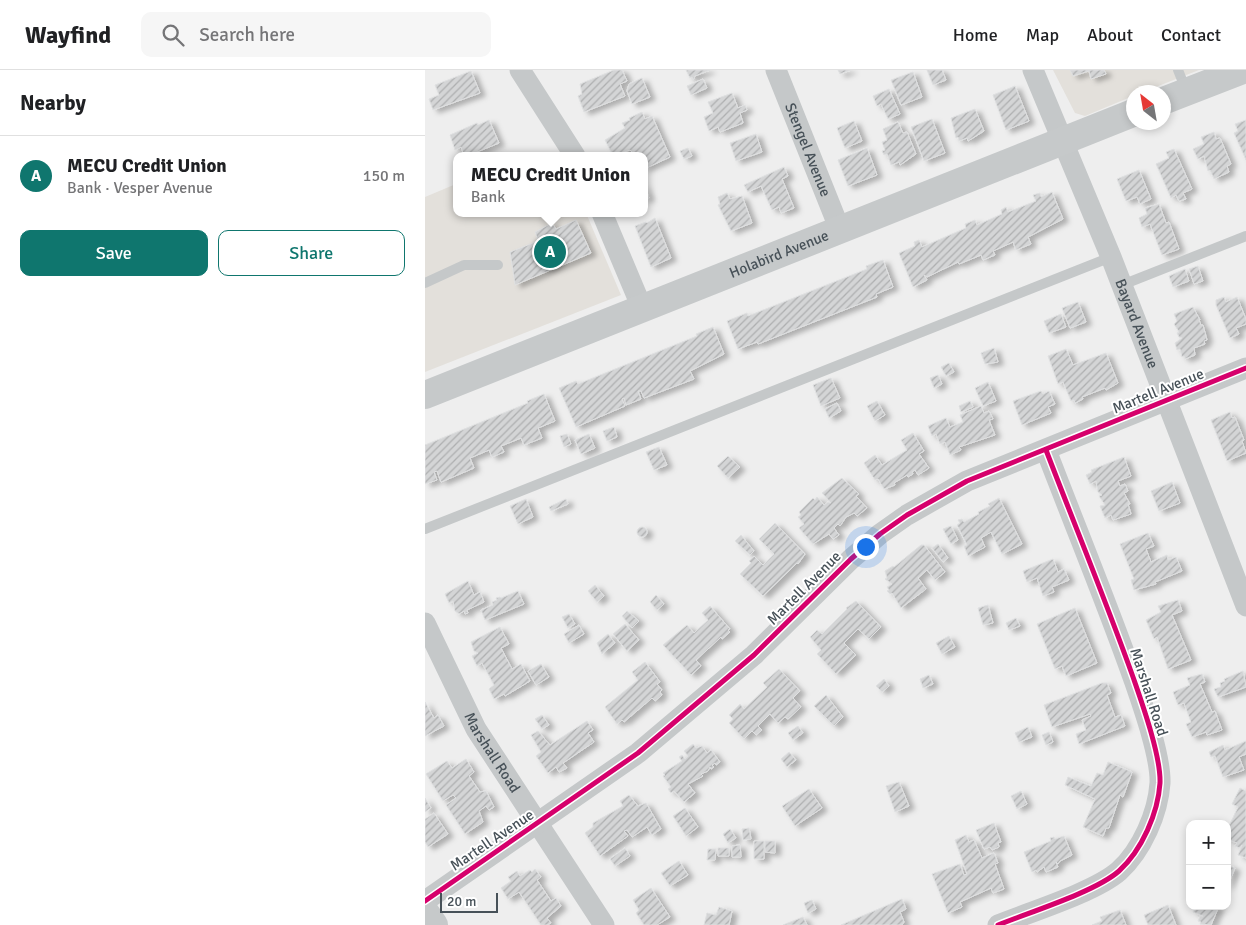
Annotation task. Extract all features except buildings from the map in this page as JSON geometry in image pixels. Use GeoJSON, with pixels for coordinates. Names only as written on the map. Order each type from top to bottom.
{"type":"FeatureCollection","features":[{"type":"Feature","properties":{"kind":"main road"},"geometry":{"type":"LineString","coordinates":[[1176,88],[1243,70]]}},
{"type":"Feature","properties":{"kind":"main road","name":"Holabird Avenue"},"geometry":{"type":"LineString","coordinates":[[428,390],[642,308],[1126,116]]}},
{"type":"Feature","properties":{"kind":"main road"},"geometry":{"type":"LineString","coordinates":[[425,912],[434,925]]}},
{"type":"Feature","properties":{"kind":"street"},"geometry":{"type":"LineString","coordinates":[[520,70],[572,152]]}},
{"type":"Feature","properties":{"kind":"street","name":"Stengel Avenue"},"geometry":{"type":"LineString","coordinates":[[776,70],[840,230]]}},
{"type":"Feature","properties":{"kind":"street","name":"Bayard Avenue"},"geometry":{"type":"LineString","coordinates":[[1033,70],[1061,142],[1111,257],[1246,606]]}},
{"type":"Feature","properties":{"kind":"street"},"geometry":{"type":"LineString","coordinates":[[605,217],[642,308]]}},
{"type":"Feature","properties":{"kind":"street","name":"Martell Avenue"},"geometry":{"type":"LineString","coordinates":[[425,901],[539,824],[638,753],[755,655],[879,534],[907,515],[967,481],[1246,368]]}},
{"type":"Feature","properties":{"kind":"street","name":"Marshall Road"},"geometry":{"type":"LineString","coordinates":[[998,925],[1085,890],[1118,872],[1132,856],[1144,836],[1157,806],[1160,782],[1143,705],[1046,450]]}},
{"type":"Feature","properties":{"kind":"street","name":"Marshall Road"},"geometry":{"type":"LineString","coordinates":[[425,623],[476,729],[604,925]]}},
{"type":"Feature","properties":{"kind":"lane"},"geometry":{"type":"LineString","coordinates":[[1122,285],[1246,236]]}},
{"type":"Feature","properties":{"kind":"lane"},"geometry":{"type":"LineString","coordinates":[[425,529],[1111,257]]}},
{"type":"Feature","properties":{"kind":"lane"},"geometry":{"type":"LineString","coordinates":[[425,283],[464,265],[498,264]]}},
{"type":"Feature","properties":{"kind":"shaded area"},"geometry":{"type":"Polygon","coordinates":[[[1053,70],[1199,70],[1161,85],[1126,85],[1126,99],[1085,116],[1075,113],[1053,70]]]}},
{"type":"Feature","properties":{"kind":"shaded area"},"geometry":{"type":"Polygon","coordinates":[[[453,185],[453,217],[588,217],[621,295],[425,372],[425,197],[453,185]]]}},
{"type":"Feature","properties":{"kind":"cycle path"},"geometry":{"type":"LineString","coordinates":[[425,901],[638,753],[754,655],[851,559],[880,534],[907,515],[967,481],[1246,368]]}},
{"type":"Feature","properties":{"kind":"cycle path"},"geometry":{"type":"LineString","coordinates":[[998,925],[1079,894],[1119,871],[1142,842],[1159,795],[1160,783],[1157,759],[1146,715],[1112,620],[1046,450]]}},
{"type":"Feature","properties":{"kind":"place","name":"MECU Credit Union"},"geometry":{"type":"Point","coordinates":[550,252]}}]}
